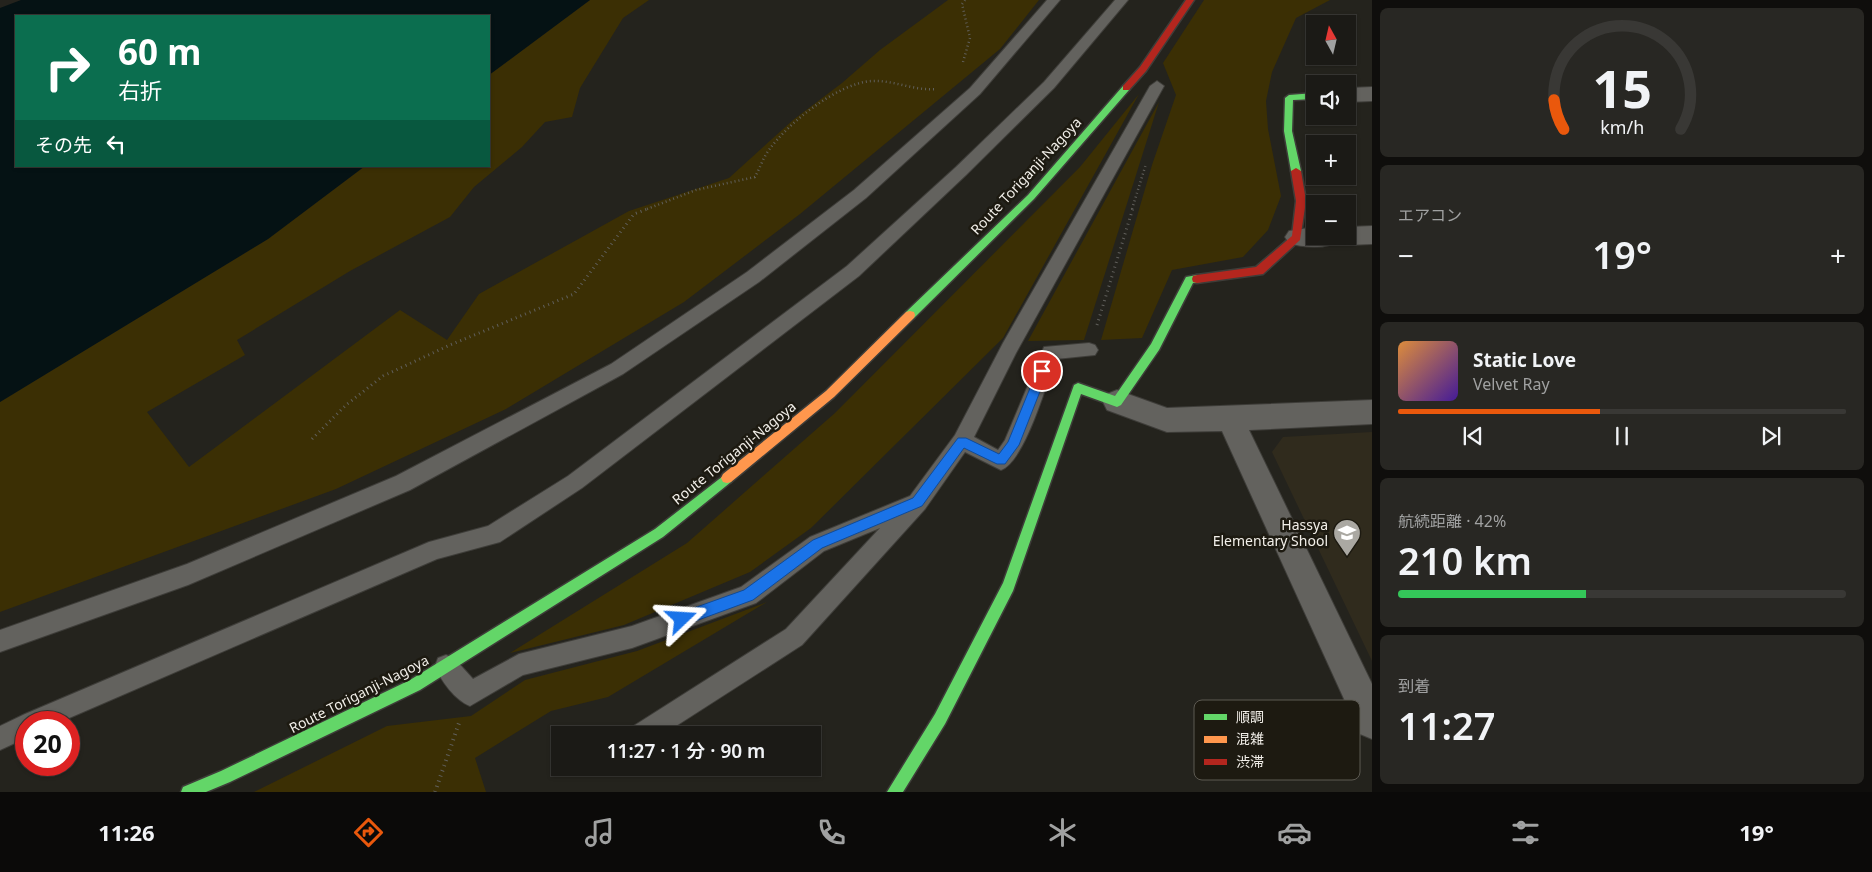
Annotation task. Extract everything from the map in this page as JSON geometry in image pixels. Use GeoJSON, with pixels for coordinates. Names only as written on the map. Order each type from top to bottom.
{"type":"FeatureCollection","features":[{"type":"Feature","properties":{"kind":"main road","name":"Route Toriganji-Nagoya"},"geometry":{"type":"LineString","coordinates":[[188,792],[225,777],[415,685],[659,533],[830,394],[1031,197],[1144,69],[1190,0]]}},
{"type":"Feature","properties":{"kind":"main road"},"geometry":{"type":"LineString","coordinates":[[894,792],[940,719],[1008,586],[1078,388],[1117,402],[1155,347],[1190,280],[1259,271],[1297,237],[1301,201],[1288,132],[1289,98],[1306,97]]}},
{"type":"Feature","properties":{"kind":"street"},"geometry":{"type":"LineString","coordinates":[[1356,95],[1372,94]]}},
{"type":"Feature","properties":{"kind":"street"},"geometry":{"type":"LineString","coordinates":[[1356,236],[1372,235]]}},
{"type":"Feature","properties":{"kind":"street"},"geometry":{"type":"LineString","coordinates":[[1297,237],[1306,237]]}},
{"type":"Feature","properties":{"kind":"street"},"geometry":{"type":"LineString","coordinates":[[1117,402],[1167,420],[1372,412]]}},
{"type":"Feature","properties":{"kind":"street"},"geometry":{"type":"LineString","coordinates":[[1230,419],[1372,722]]}},
{"type":"Feature","properties":{"kind":"lane"},"geometry":{"type":"LineString","coordinates":[[0,641],[188,574],[403,483],[617,369],[753,277],[860,194],[975,91],[1054,0]]}},
{"type":"Feature","properties":{"kind":"lane"},"geometry":{"type":"LineString","coordinates":[[59,711],[436,549],[493,535],[575,482],[853,271],[961,171],[1049,85],[1122,0]]}},
{"type":"Feature","properties":{"kind":"lane"},"geometry":{"type":"LineString","coordinates":[[654,726],[794,637],[918,502],[962,441],[1009,348],[1158,86]]}},
{"type":"Feature","properties":{"kind":"lane"},"geometry":{"type":"LineString","coordinates":[[962,441],[1001,461],[1013,445],[1050,352],[1089,350]]}},
{"type":"Feature","properties":{"kind":"lane"},"geometry":{"type":"LineString","coordinates":[[446,666],[470,694],[519,664],[632,637],[748,595],[817,544],[918,502]]}},
{"type":"Feature","properties":{"kind":"lane"},"geometry":{"type":"LineString","coordinates":[[0,738],[15,731]]}},
{"type":"Feature","properties":{"kind":"path"},"geometry":{"type":"LineString","coordinates":[[960,68],[971,42],[970,31],[962,4],[965,0]]}},
{"type":"Feature","properties":{"kind":"path"},"geometry":{"type":"LineString","coordinates":[[312,439],[346,405],[383,376],[467,337],[574,294],[634,214],[696,190],[755,177],[771,148],[796,122],[854,84],[871,81],[891,82],[929,90],[944,88]]}},
{"type":"Feature","properties":{"kind":"path"},"geometry":{"type":"LineString","coordinates":[[1089,350],[1146,163]]}},
{"type":"Feature","properties":{"kind":"path"},"geometry":{"type":"LineString","coordinates":[[435,792],[470,694]]}},
{"type":"Feature","properties":{"kind":"shaded area"},"geometry":{"type":"Polygon","coordinates":[[[21,0],[590,0],[490,74],[490,15],[15,15],[15,167],[364,167],[268,239],[0,402],[0,8],[21,0]]]}},
{"type":"Feature","properties":{"kind":"shaded area"},"geometry":{"type":"Polygon","coordinates":[[[590,0],[649,0],[623,18],[580,88],[572,117],[545,122],[522,147],[474,187],[450,217],[350,271],[237,340],[245,355],[147,412],[189,467],[400,310],[447,340],[479,294],[629,211],[729,178],[793,120],[842,83],[880,50],[948,0],[1039,0],[1000,49],[800,214],[684,302],[506,409],[336,489],[0,612],[0,402],[268,239],[364,167],[490,167],[490,74],[590,0]]]}},
{"type":"Feature","properties":{"kind":"shaded area"},"geometry":{"type":"Polygon","coordinates":[[[1204,0],[1330,0],[1296,18],[1272,72],[1266,101],[1268,129],[1281,196],[1268,230],[1243,257],[1172,270],[1142,338],[1101,340],[1152,165],[1176,95],[1163,63],[1204,0]]]}},
{"type":"Feature","properties":{"kind":"shaded area"},"geometry":{"type":"Polygon","coordinates":[[[1139,94],[1003,338],[811,528],[750,572],[624,625],[510,653],[687,543],[835,413],[1080,167],[1139,94]]]}},
{"type":"Feature","properties":{"kind":"shaded area"},"geometry":{"type":"Polygon","coordinates":[[[1159,102],[1084,340],[1028,341],[1159,102]]]}},
{"type":"Feature","properties":{"kind":"shaded area","name":"Hassya Elementary Shool"},"geometry":{"type":"Polygon","coordinates":[[[1372,432],[1372,661],[1272,452],[1283,437],[1372,432]]]}},
{"type":"Feature","properties":{"kind":"shaded area"},"geometry":{"type":"Polygon","coordinates":[[[767,602],[608,697],[551,711],[475,758],[486,792],[254,792],[387,726],[471,716],[525,680],[637,651],[767,602]]]}},
{"type":"Feature","properties":{"kind":"traffic: fast"},"geometry":{"type":"LineString","coordinates":[[910,315],[1031,197],[1126,88]]}},
{"type":"Feature","properties":{"kind":"traffic: fast"},"geometry":{"type":"LineString","coordinates":[[1296,171],[1288,131],[1289,98],[1306,97]]}},
{"type":"Feature","properties":{"kind":"traffic: fast"},"geometry":{"type":"LineString","coordinates":[[894,792],[940,719],[1008,586],[1078,388],[1117,402],[1155,347],[1190,280],[1197,279]]}},
{"type":"Feature","properties":{"kind":"traffic: fast"},"geometry":{"type":"LineString","coordinates":[[188,792],[225,777],[415,685],[659,533],[727,478]]}},
{"type":"Feature","properties":{"kind":"traffic: slow"},"geometry":{"type":"LineString","coordinates":[[727,478],[830,394],[910,315]]}},
{"type":"Feature","properties":{"kind":"traffic: jam"},"geometry":{"type":"LineString","coordinates":[[1126,88],[1143,69],[1190,0]]}},
{"type":"Feature","properties":{"kind":"traffic: jam"},"geometry":{"type":"LineString","coordinates":[[1197,279],[1259,271],[1297,237],[1301,201],[1296,171]]}},
{"type":"Feature","properties":{"kind":"place","name":"Hassya Elementary Shool"},"geometry":{"type":"Point","coordinates":[1347,557]}},
{"type":"Feature","properties":{"kind":"route"},"geometry":{"type":"LineString","coordinates":[[682,619],[748,595],[817,544],[918,502],[962,441],[1001,461],[1013,445],[1042,371]]}}]}
